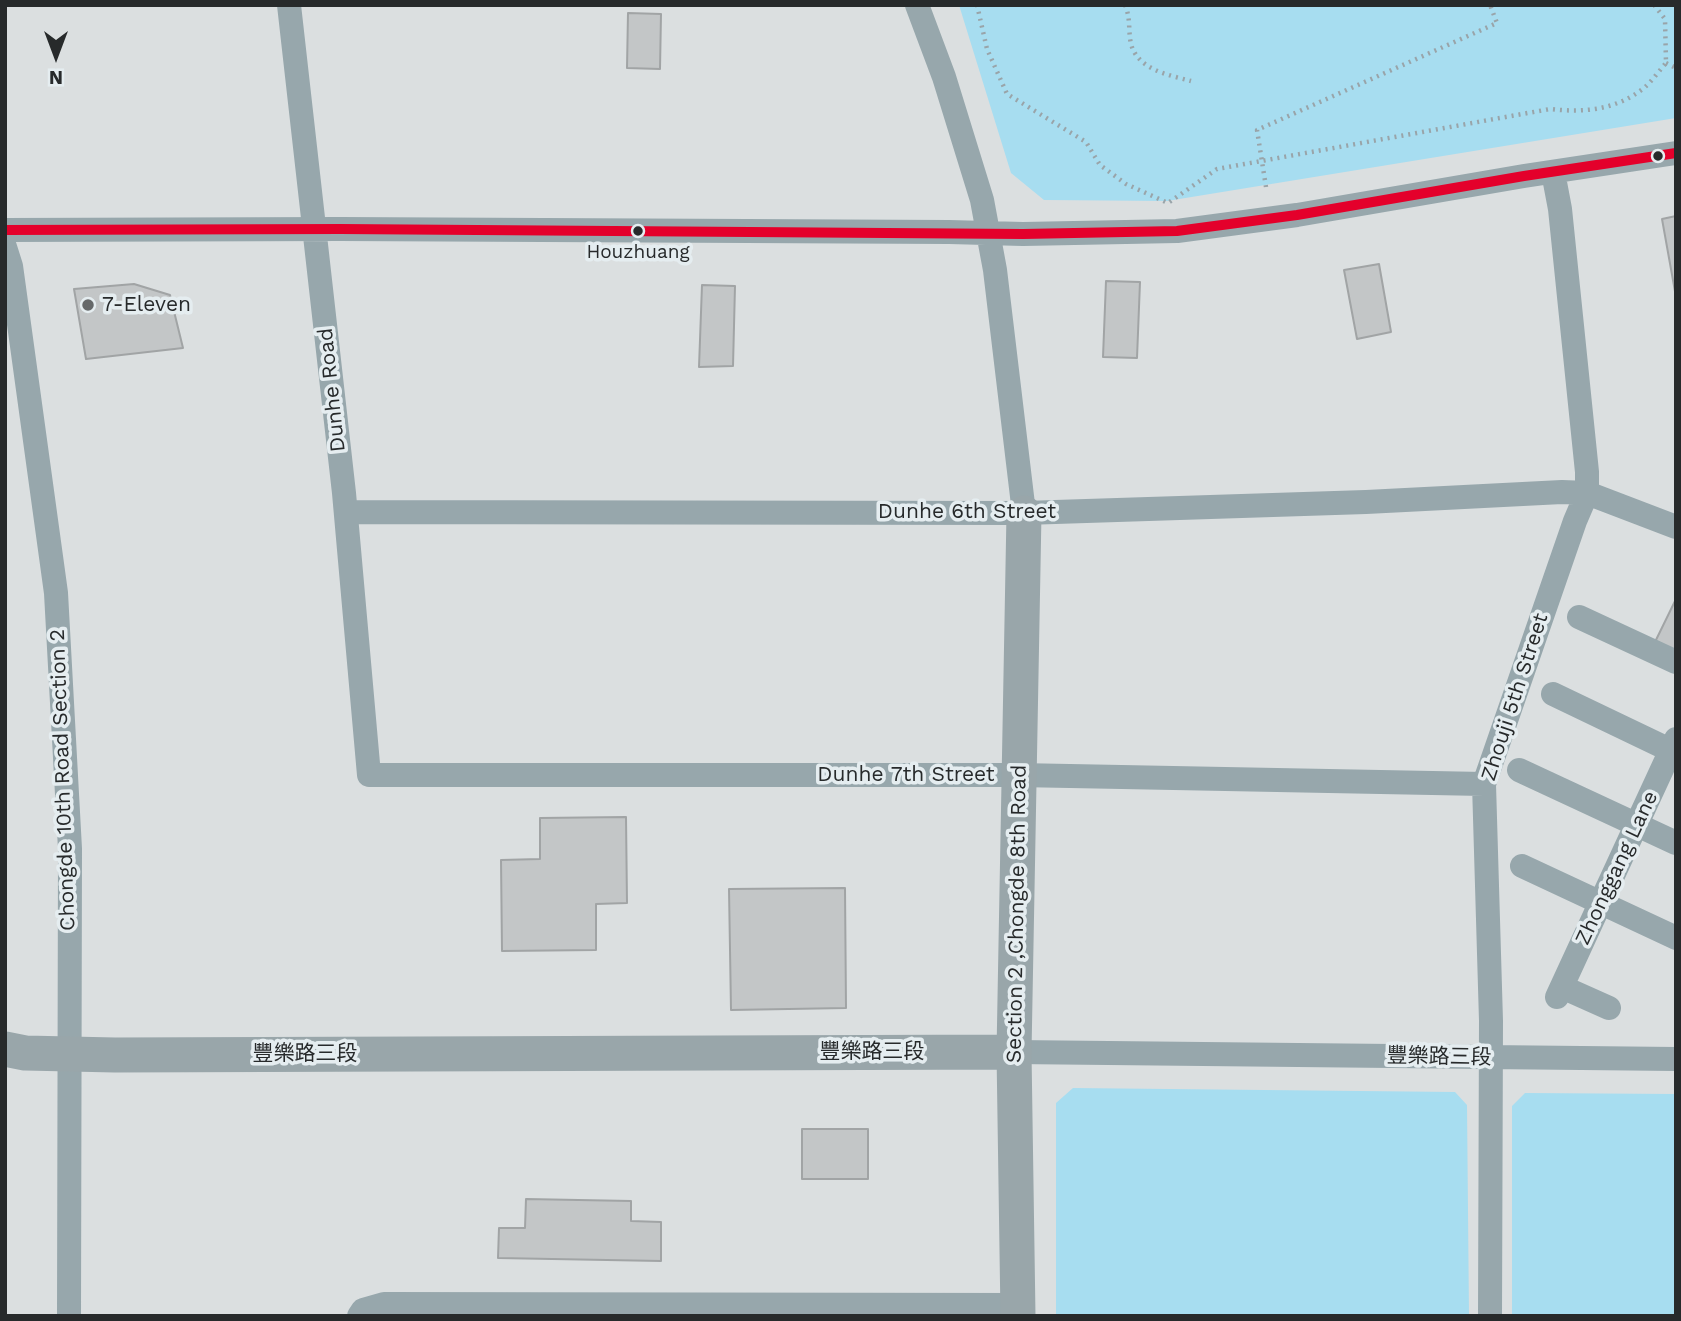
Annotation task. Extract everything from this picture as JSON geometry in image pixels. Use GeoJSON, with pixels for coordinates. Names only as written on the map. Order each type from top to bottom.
{"type":"FeatureCollection","features":[{"type":"Feature","properties":{"kind":"street","name":"Dunhe Road"},"geometry":{"type":"LineString","coordinates":[[289,5],[346,512],[369,775]]}},
{"type":"Feature","properties":{"kind":"street"},"geometry":{"type":"LineString","coordinates":[[917,5],[944,77],[982,200],[995,270],[1024,513]]}},
{"type":"Feature","properties":{"kind":"street"},"geometry":{"type":"LineString","coordinates":[[5,230],[988,233],[1177,231],[1297,215],[1676,153]]}},
{"type":"Feature","properties":{"kind":"street","name":"Zhouji 5th Street"},"geometry":{"type":"LineString","coordinates":[[1490,1316],[1491,1058],[1484,784],[1587,493],[1560,209],[1553,172]]}},
{"type":"Feature","properties":{"kind":"street","name":"Chongde 10th Road Section 2"},"geometry":{"type":"LineString","coordinates":[[5,247],[11,267],[56,593],[70,849],[69,1316]]}},
{"type":"Feature","properties":{"kind":"street"},"geometry":{"type":"LineString","coordinates":[[1587,493],[1676,527]]}},
{"type":"Feature","properties":{"kind":"street","name":"Dunhe 6th Street"},"geometry":{"type":"LineString","coordinates":[[346,512],[1024,513],[1587,493]]}},
{"type":"Feature","properties":{"kind":"street","name":"Section 2 ,Chongde 8th Road"},"geometry":{"type":"LineString","coordinates":[[1018,1310],[1014,1052],[1024,513]]}},
{"type":"Feature","properties":{"kind":"street"},"geometry":{"type":"LineString","coordinates":[[1579,617],[1676,662]]}},
{"type":"Feature","properties":{"kind":"street"},"geometry":{"type":"LineString","coordinates":[[1553,694],[1674,748]]}},
{"type":"Feature","properties":{"kind":"street","name":"Zhonggang Lane"},"geometry":{"type":"LineString","coordinates":[[1609,1008],[1560,992],[1674,748]]}},
{"type":"Feature","properties":{"kind":"street"},"geometry":{"type":"LineString","coordinates":[[1519,770],[1676,843]]}},
{"type":"Feature","properties":{"kind":"street","name":"Dunhe 7th Street"},"geometry":{"type":"LineString","coordinates":[[369,775],[1018,775],[1484,784]]}},
{"type":"Feature","properties":{"kind":"street"},"geometry":{"type":"LineString","coordinates":[[1522,866],[1676,938]]}},
{"type":"Feature","properties":{"kind":"street","name":"豐樂路三段"},"geometry":{"type":"LineString","coordinates":[[5,1049],[25,1053],[1014,1052],[1676,1059]]}},
{"type":"Feature","properties":{"kind":"street"},"geometry":{"type":"LineString","coordinates":[[359,1316],[363,1310],[384,1304],[1018,1310]]}},
{"type":"Feature","properties":{"kind":"path"},"geometry":{"type":"LineString","coordinates":[[977,5],[987,49],[1007,94],[1086,142],[1100,164],[1126,184],[1168,203],[1217,169],[1550,108],[1578,112],[1616,104],[1645,87],[1666,63],[1665,19],[1654,5]]}},
{"type":"Feature","properties":{"kind":"path"},"geometry":{"type":"LineString","coordinates":[[1125,5],[1130,16],[1131,45],[1143,64],[1191,81]]}},
{"type":"Feature","properties":{"kind":"path"},"geometry":{"type":"LineString","coordinates":[[1266,187],[1257,130],[1497,23],[1490,5]]}},
{"type":"Feature","properties":{"kind":"path"},"geometry":{"type":"LineString","coordinates":[[1666,63],[1676,68]]}},
{"type":"Feature","properties":{"kind":"shaded area"},"geometry":{"type":"Polygon","coordinates":[[[959,5],[1676,5],[1676,118],[1167,201],[1044,200],[1011,173],[959,5]]]}},
{"type":"Feature","properties":{"kind":"shaded area"},"geometry":{"type":"Polygon","coordinates":[[[1073,1088],[1455,1092],[1467,1105],[1469,1316],[1056,1316],[1056,1103],[1073,1088]]]}},
{"type":"Feature","properties":{"kind":"shaded area"},"geometry":{"type":"Polygon","coordinates":[[[1525,1093],[1676,1094],[1676,1316],[1512,1316],[1512,1106],[1525,1093]]]}},
{"type":"Feature","properties":{"kind":"building"},"geometry":{"type":"Polygon","coordinates":[[[628,13],[661,14],[660,69],[627,68],[628,13]]]}},
{"type":"Feature","properties":{"kind":"building"},"geometry":{"type":"Polygon","coordinates":[[[1676,216],[1676,297],[1662,219],[1676,216]]]}},
{"type":"Feature","properties":{"kind":"building"},"geometry":{"type":"Polygon","coordinates":[[[1379,264],[1391,332],[1357,339],[1344,270],[1379,264]]]}},
{"type":"Feature","properties":{"kind":"building"},"geometry":{"type":"Polygon","coordinates":[[[1106,281],[1140,282],[1137,358],[1103,357],[1106,281]]]}},
{"type":"Feature","properties":{"kind":"building"},"geometry":{"type":"Polygon","coordinates":[[[134,284],[170,295],[183,348],[86,359],[74,289],[134,284]]]}},
{"type":"Feature","properties":{"kind":"building"},"geometry":{"type":"Polygon","coordinates":[[[702,285],[735,286],[733,366],[699,367],[702,285]]]}},
{"type":"Feature","properties":{"kind":"building"},"geometry":{"type":"Polygon","coordinates":[[[1676,599],[1676,654],[1654,644],[1676,599]]]}},
{"type":"Feature","properties":{"kind":"building"},"geometry":{"type":"Polygon","coordinates":[[[626,817],[627,903],[596,904],[596,950],[502,951],[501,860],[540,859],[540,818],[626,817]]]}},
{"type":"Feature","properties":{"kind":"building"},"geometry":{"type":"Polygon","coordinates":[[[845,888],[846,1008],[731,1010],[729,889],[845,888]]]}},
{"type":"Feature","properties":{"kind":"building"},"geometry":{"type":"Polygon","coordinates":[[[802,1129],[868,1129],[868,1179],[802,1179],[802,1129]]]}},
{"type":"Feature","properties":{"kind":"building"},"geometry":{"type":"Polygon","coordinates":[[[526,1199],[631,1201],[631,1221],[661,1222],[661,1261],[498,1258],[499,1228],[525,1228],[526,1199]]]}},
{"type":"Feature","properties":{"kind":"transit line"},"geometry":{"type":"LineString","coordinates":[[5,230],[340,229],[1023,234],[1177,231],[1297,215],[1676,153]]}},
{"type":"Feature","properties":{"kind":"place","name":"Houzhuang"},"geometry":{"type":"Point","coordinates":[638,231]}},
{"type":"Feature","properties":{"kind":"place","name":"7-Eleven"},"geometry":{"type":"Point","coordinates":[88,305]}}]}
